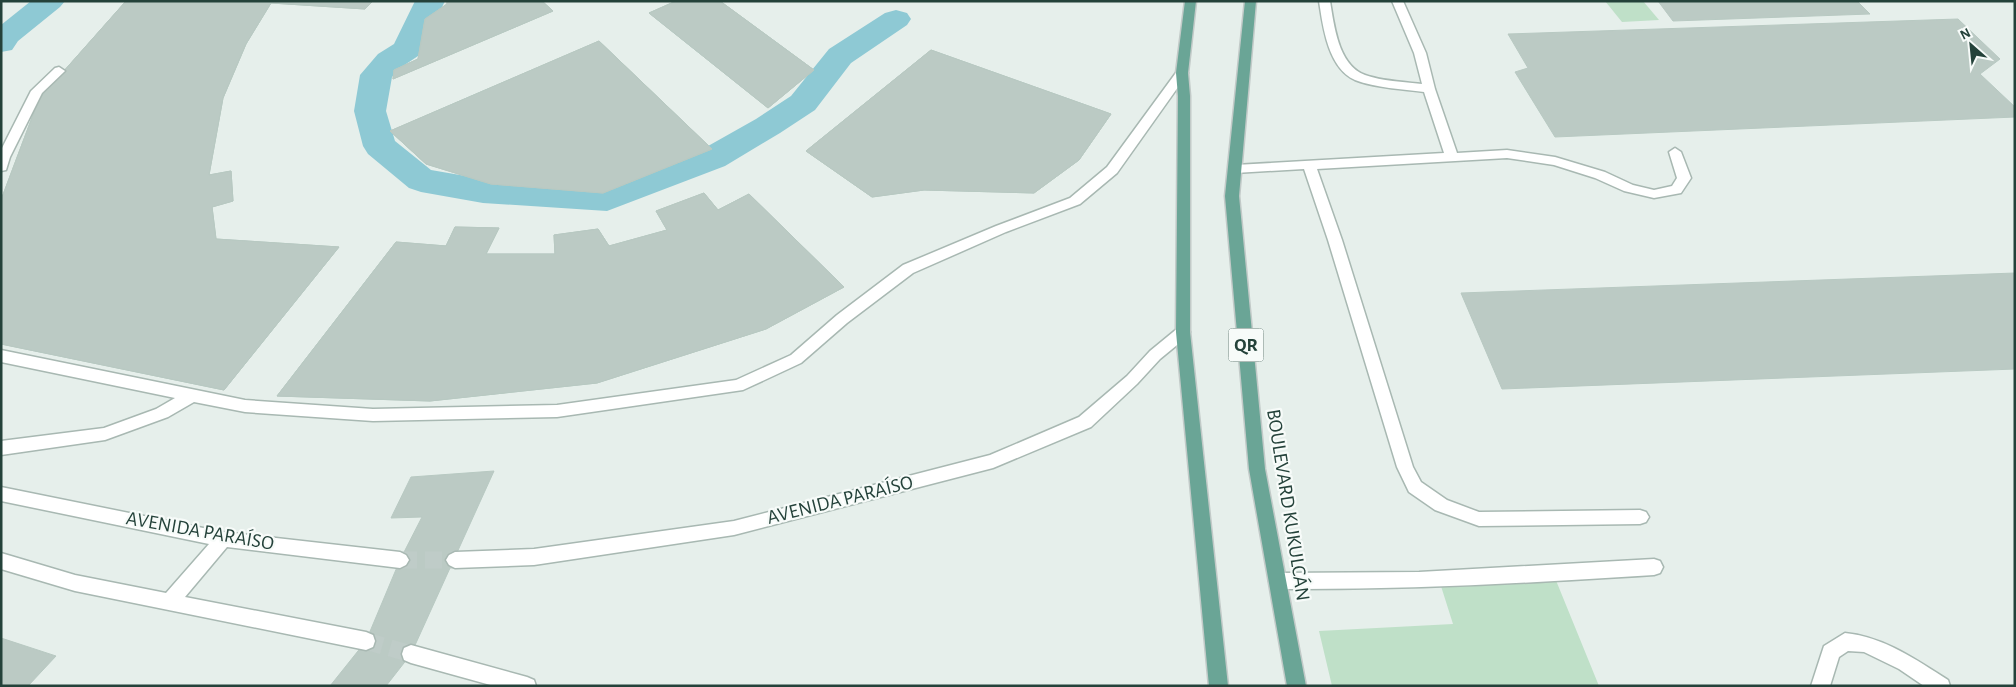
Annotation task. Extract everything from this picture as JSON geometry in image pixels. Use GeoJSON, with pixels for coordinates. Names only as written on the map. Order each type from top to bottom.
{"type":"FeatureCollection","features":[{"type":"Feature","properties":{"kind":"main road"},"geometry":{"type":"LineString","coordinates":[[1191,1],[1182,73],[1184,96],[1183,332],[1219,686]]}},
{"type":"Feature","properties":{"kind":"main road","name":"BOULEVARD KUKULCÁN"},"geometry":{"type":"LineString","coordinates":[[1251,1],[1232,196],[1257,469],[1297,686]]}},
{"type":"Feature","properties":{"kind":"street"},"geometry":{"type":"LineString","coordinates":[[1324,1],[1336,50],[1347,68],[1358,77],[1429,89]]}},
{"type":"Feature","properties":{"kind":"street"},"geometry":{"type":"LineString","coordinates":[[1397,1],[1420,53],[1429,89],[1451,155]]}},
{"type":"Feature","properties":{"kind":"street"},"geometry":{"type":"LineString","coordinates":[[1,167],[4,157],[37,90],[59,71]]}},
{"type":"Feature","properties":{"kind":"street"},"geometry":{"type":"LineString","coordinates":[[1,356],[245,406],[373,415],[557,411],[738,386],[796,359],[842,318],[908,269],[1001,228],[1075,201],[1112,170],[1182,73]]}},
{"type":"Feature","properties":{"kind":"street"},"geometry":{"type":"LineString","coordinates":[[1235,169],[1451,155],[1506,154],[1555,161],[1600,175],[1629,188],[1654,194],[1676,190],[1684,178],[1675,152]]}},
{"type":"Feature","properties":{"kind":"street"},"geometry":{"type":"LineString","coordinates":[[1309,164],[1335,240],[1405,467],[1415,487],[1441,505],[1479,519],[1640,517]]}},
{"type":"Feature","properties":{"kind":"street","name":"AVENIDA PARAÍSO"},"geometry":{"type":"LineString","coordinates":[[455,560],[534,557],[734,528],[993,461],[1084,422],[1132,380],[1155,355],[1183,332]]}},
{"type":"Feature","properties":{"kind":"street"},"geometry":{"type":"LineString","coordinates":[[1,448],[105,434],[162,413],[193,395]]}},
{"type":"Feature","properties":{"kind":"street","name":"AVENIDA PARAÍSO"},"geometry":{"type":"LineString","coordinates":[[1,494],[224,538],[400,560]]}},
{"type":"Feature","properties":{"kind":"street"},"geometry":{"type":"LineString","coordinates":[[170,602],[224,538]]}},
{"type":"Feature","properties":{"kind":"street"},"geometry":{"type":"LineString","coordinates":[[1,561],[75,583],[366,642]]}},
{"type":"Feature","properties":{"kind":"street"},"geometry":{"type":"LineString","coordinates":[[1278,581],[1332,582],[1544,574],[1654,567]]}},
{"type":"Feature","properties":{"kind":"street"},"geometry":{"type":"LineString","coordinates":[[1820,686],[1831,652],[1845,642],[1865,644],[1906,663],[1941,686]]}},
{"type":"Feature","properties":{"kind":"street"},"geometry":{"type":"LineString","coordinates":[[411,654],[527,686]]}},
{"type":"Feature","properties":{"kind":"green space"},"geometry":{"type":"Polygon","coordinates":[[[1605,1],[1643,1],[1659,20],[1622,22],[1605,1]]]}},
{"type":"Feature","properties":{"kind":"green space"},"geometry":{"type":"Polygon","coordinates":[[[1555,578],[1599,686],[1332,686],[1319,631],[1453,624],[1440,583],[1555,578]]]}},
{"type":"Feature","properties":{"kind":"building"},"geometry":{"type":"Polygon","coordinates":[[[126,1],[373,1],[365,9],[271,3],[246,44],[223,98],[209,175],[231,171],[233,201],[212,207],[216,239],[339,247],[224,390],[1,344],[1,200],[39,99],[126,1]]]}},
{"type":"Feature","properties":{"kind":"building"},"geometry":{"type":"Polygon","coordinates":[[[126,1],[373,1],[365,9],[271,3],[246,44],[223,98],[209,175],[231,171],[233,201],[212,207],[216,239],[339,247],[224,390],[1,344],[1,200],[39,99],[126,1]]]}},
{"type":"Feature","properties":{"kind":"building"},"geometry":{"type":"Polygon","coordinates":[[[447,1],[542,1],[553,11],[393,79],[394,70],[418,59],[425,19],[447,4],[447,1]]]}},
{"type":"Feature","properties":{"kind":"building"},"geometry":{"type":"Polygon","coordinates":[[[447,1],[542,1],[553,11],[393,79],[394,70],[418,59],[425,19],[447,4],[447,1]]]}},
{"type":"Feature","properties":{"kind":"building"},"geometry":{"type":"Polygon","coordinates":[[[676,1],[720,1],[814,70],[768,108],[649,13],[676,1]]]}},
{"type":"Feature","properties":{"kind":"building"},"geometry":{"type":"Polygon","coordinates":[[[676,1],[720,1],[814,70],[768,108],[649,13],[676,1]]]}},
{"type":"Feature","properties":{"kind":"building"},"geometry":{"type":"Polygon","coordinates":[[[1658,1],[1857,1],[1870,14],[1673,21],[1658,1]]]}},
{"type":"Feature","properties":{"kind":"building"},"geometry":{"type":"Polygon","coordinates":[[[1958,19],[2000,59],[1980,74],[2015,107],[2015,117],[1555,137],[1515,72],[1528,68],[1508,34],[1958,19]]]}},
{"type":"Feature","properties":{"kind":"building"},"geometry":{"type":"Polygon","coordinates":[[[599,41],[712,149],[603,193],[491,184],[426,164],[390,131],[599,41]]]}},
{"type":"Feature","properties":{"kind":"building"},"geometry":{"type":"Polygon","coordinates":[[[599,41],[712,149],[603,193],[491,184],[426,164],[390,131],[599,41]]]}},
{"type":"Feature","properties":{"kind":"building"},"geometry":{"type":"Polygon","coordinates":[[[931,50],[1111,114],[1079,160],[1034,193],[924,190],[872,197],[806,151],[931,50]]]}},
{"type":"Feature","properties":{"kind":"building"},"geometry":{"type":"Polygon","coordinates":[[[931,50],[1111,114],[1079,160],[1034,193],[924,190],[872,197],[806,151],[931,50]]]}},
{"type":"Feature","properties":{"kind":"building"},"geometry":{"type":"Polygon","coordinates":[[[704,193],[718,210],[749,194],[844,287],[766,329],[597,383],[430,401],[277,396],[396,242],[446,246],[455,227],[499,228],[486,254],[555,254],[554,235],[598,229],[609,246],[667,230],[656,211],[704,193]]]}},
{"type":"Feature","properties":{"kind":"building"},"geometry":{"type":"Polygon","coordinates":[[[704,193],[718,210],[749,194],[844,287],[766,329],[597,383],[430,401],[277,396],[396,242],[446,246],[455,227],[499,228],[486,254],[555,254],[554,235],[598,229],[609,246],[667,230],[656,211],[704,193]]]}},
{"type":"Feature","properties":{"kind":"building"},"geometry":{"type":"Polygon","coordinates":[[[2015,273],[2015,369],[1502,389],[1461,293],[2015,273]]]}},
{"type":"Feature","properties":{"kind":"building"},"geometry":{"type":"Polygon","coordinates":[[[494,471],[411,654],[386,686],[330,686],[366,641],[400,560],[422,517],[391,518],[411,477],[494,471]]]}},
{"type":"Feature","properties":{"kind":"building"},"geometry":{"type":"Polygon","coordinates":[[[1,638],[56,656],[28,686],[1,686],[1,638]]]}},
{"type":"Feature","properties":{"kind":"waterway"},"geometry":{"type":"LineString","coordinates":[[1,43],[7,35],[50,1]]}},
{"type":"Feature","properties":{"kind":"waterway"},"geometry":{"type":"LineString","coordinates":[[430,1],[407,49],[389,61],[376,75],[370,111],[380,146],[421,180],[483,191],[607,199],[713,158],[768,126],[803,103],[840,56],[896,19]]}},
{"type":"Feature","properties":{"kind":"tunnel"},"geometry":{"type":"LineString","coordinates":[[400,560],[455,560]]}},
{"type":"Feature","properties":{"kind":"tunnel"},"geometry":{"type":"LineString","coordinates":[[366,641],[411,654]]}}]}
